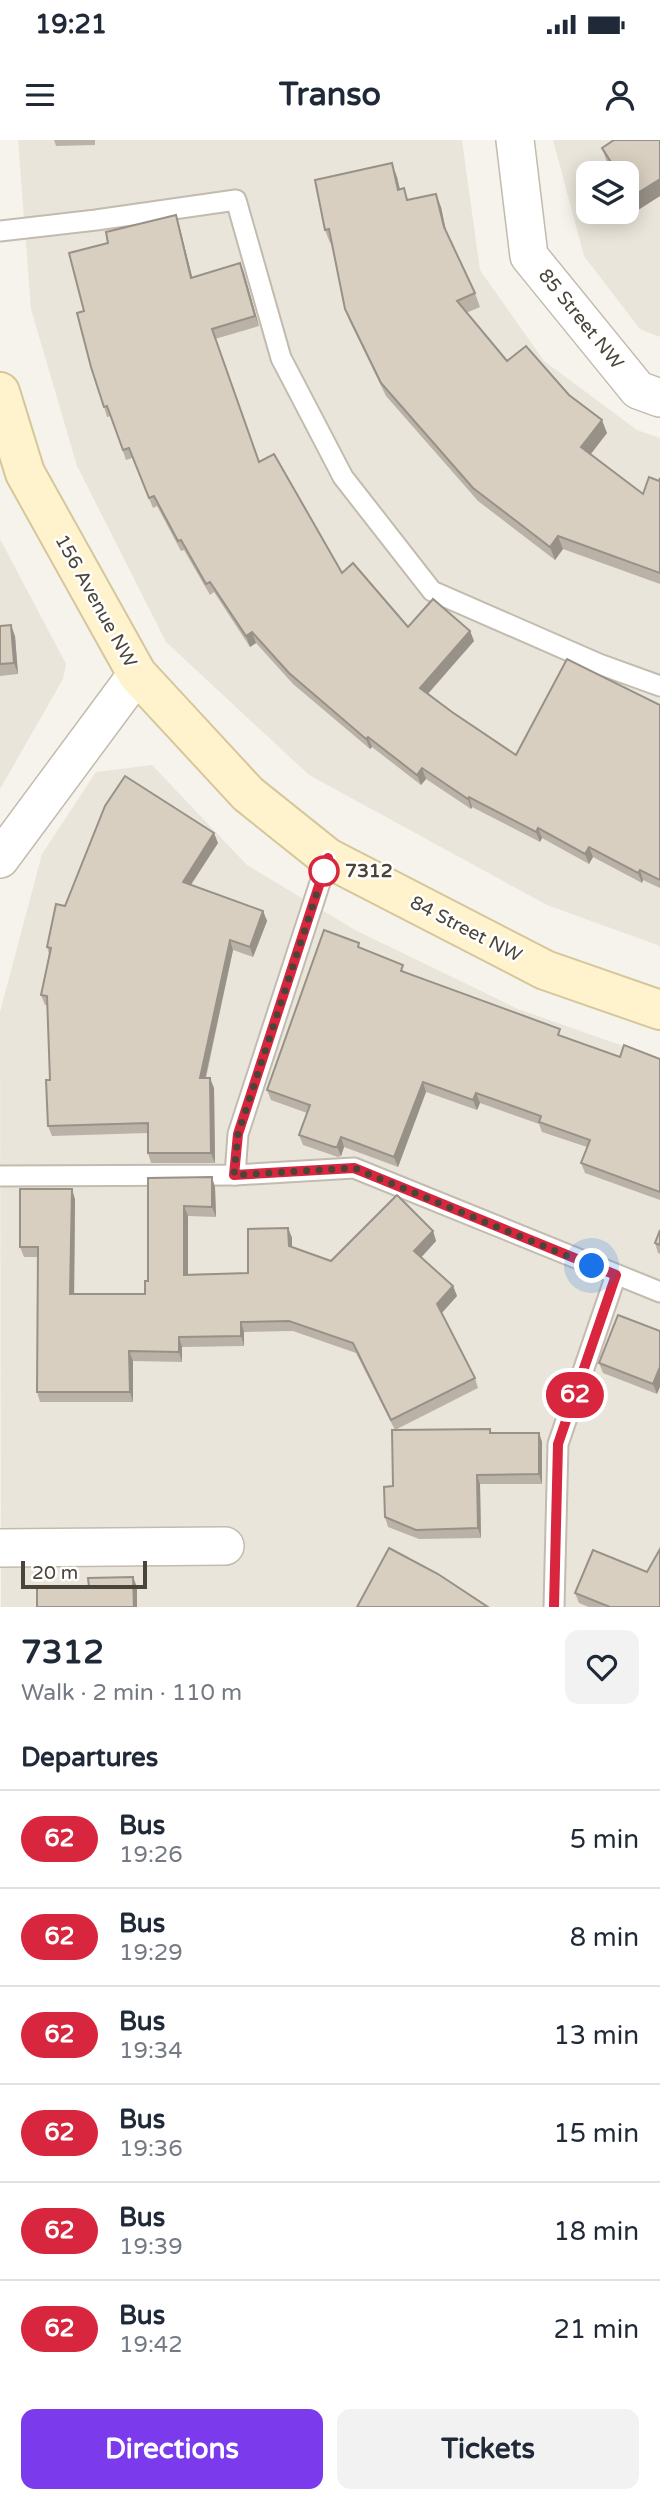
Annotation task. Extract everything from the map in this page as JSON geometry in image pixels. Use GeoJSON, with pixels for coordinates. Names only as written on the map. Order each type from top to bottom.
{"type":"FeatureCollection","features":[{"type":"Feature","properties":{"kind":"street","name":"85 Street NW"},"geometry":{"type":"LineString","coordinates":[[515,140],[529,256],[638,390],[660,398]]}},
{"type":"Feature","properties":{"kind":"street","name":"156 Avenue NW"},"geometry":{"type":"LineString","coordinates":[[0,392],[25,473],[138,674],[0,859]]}},
{"type":"Feature","properties":{"kind":"street","name":"84 Street NW"},"geometry":{"type":"LineString","coordinates":[[138,674],[248,794],[328,858],[545,970],[660,1010]]}},
{"type":"Feature","properties":{"kind":"street"},"geometry":{"type":"LineString","coordinates":[[0,1548],[225,1546]]}},
{"type":"Feature","properties":{"kind":"lane"},"geometry":{"type":"LineString","coordinates":[[0,231],[236,200],[281,358],[344,477],[432,591],[599,664],[660,686]]}},
{"type":"Feature","properties":{"kind":"lane"},"geometry":{"type":"LineString","coordinates":[[234,1175],[238,1134],[328,858]]}},
{"type":"Feature","properties":{"kind":"lane"},"geometry":{"type":"LineString","coordinates":[[0,1176],[234,1175],[354,1168],[660,1292]]}},
{"type":"Feature","properties":{"kind":"lane"},"geometry":{"type":"LineString","coordinates":[[554,1607],[558,1444],[616,1275]]}},
{"type":"Feature","properties":{"kind":"shaded area"},"geometry":{"type":"Polygon","coordinates":[[[18,140],[462,140],[480,270],[544,361],[637,430],[660,438],[660,946],[547,905],[309,775],[166,642],[77,466],[31,309],[18,140]]]}},
{"type":"Feature","properties":{"kind":"shaded area"},"geometry":{"type":"Polygon","coordinates":[[[553,140],[660,140],[660,337],[640,329],[584,256],[553,140]]]}},
{"type":"Feature","properties":{"kind":"shaded area"},"geometry":{"type":"Polygon","coordinates":[[[0,539],[66,664],[63,679],[0,789],[0,539]]]}},
{"type":"Feature","properties":{"kind":"shaded area"},"geometry":{"type":"Polygon","coordinates":[[[152,765],[247,865],[355,930],[518,1009],[660,1059],[660,1607],[1,1607],[0,1012],[42,854],[96,772],[152,765]]]}},
{"type":"Feature","properties":{"kind":"building"},"geometry":{"type":"Polygon","coordinates":[[[614,140],[660,140],[660,179],[639,192],[639,161],[610,161],[602,148],[614,140]]]}},
{"type":"Feature","properties":{"kind":"building"},"geometry":{"type":"Polygon","coordinates":[[[392,163],[398,190],[404,188],[407,200],[436,194],[444,227],[475,293],[457,301],[507,361],[526,346],[569,395],[602,420],[581,447],[643,494],[649,477],[659,481],[660,478],[660,573],[558,536],[550,547],[473,488],[381,383],[345,309],[329,229],[325,230],[315,180],[392,163]]]}},
{"type":"Feature","properties":{"kind":"building"},"geometry":{"type":"Polygon","coordinates":[[[176,215],[191,278],[240,263],[255,316],[212,329],[259,462],[274,454],[342,573],[353,563],[408,627],[433,599],[470,631],[420,688],[516,755],[567,659],[660,705],[660,880],[640,870],[638,873],[589,847],[585,854],[538,828],[536,832],[469,797],[468,799],[422,768],[417,775],[368,737],[366,739],[289,673],[252,632],[246,636],[210,582],[206,584],[181,540],[178,541],[154,496],[149,498],[129,448],[123,450],[107,406],[104,407],[77,313],[84,311],[69,253],[108,243],[106,232],[176,215]]]}},
{"type":"Feature","properties":{"kind":"building"},"geometry":{"type":"Polygon","coordinates":[[[11,625],[14,663],[0,664],[0,626],[11,625]]]}},
{"type":"Feature","properties":{"kind":"building"},"geometry":{"type":"Polygon","coordinates":[[[125,776],[214,833],[183,882],[263,911],[250,947],[230,940],[200,1078],[210,1078],[211,1153],[148,1153],[148,1123],[48,1126],[46,1080],[50,1080],[47,996],[41,995],[51,948],[47,947],[56,904],[65,906],[105,806],[125,776]]]}},
{"type":"Feature","properties":{"kind":"building"},"geometry":{"type":"Polygon","coordinates":[[[324,930],[359,943],[358,947],[403,965],[401,971],[560,1029],[558,1035],[620,1057],[624,1045],[660,1059],[660,1192],[581,1163],[590,1140],[539,1122],[541,1116],[476,1093],[473,1100],[423,1082],[394,1157],[341,1137],[337,1147],[334,1147],[299,1135],[310,1105],[267,1090],[324,930]]]}},
{"type":"Feature","properties":{"kind":"building"},"geometry":{"type":"Polygon","coordinates":[[[212,1177],[212,1207],[184,1206],[184,1275],[248,1273],[248,1229],[288,1228],[289,1246],[331,1261],[397,1195],[433,1231],[414,1251],[453,1286],[437,1304],[475,1378],[391,1420],[353,1343],[289,1321],[241,1322],[241,1336],[179,1337],[179,1352],[129,1351],[130,1392],[37,1392],[38,1247],[20,1247],[20,1189],[72,1189],[70,1294],[145,1294],[145,1281],[148,1281],[148,1178],[212,1177]]]}},
{"type":"Feature","properties":{"kind":"building"},"geometry":{"type":"Polygon","coordinates":[[[660,1230],[660,1245],[655,1243],[660,1230]]]}},
{"type":"Feature","properties":{"kind":"building"},"geometry":{"type":"Polygon","coordinates":[[[618,1315],[660,1331],[660,1367],[653,1384],[599,1363],[618,1315]]]}},
{"type":"Feature","properties":{"kind":"building"},"geometry":{"type":"Polygon","coordinates":[[[490,1429],[490,1433],[539,1433],[539,1474],[477,1475],[478,1528],[416,1530],[385,1517],[384,1487],[393,1486],[392,1430],[490,1429]]]}},
{"type":"Feature","properties":{"kind":"building"},"geometry":{"type":"Polygon","coordinates":[[[389,1548],[438,1574],[488,1607],[357,1607],[389,1548]]]}},
{"type":"Feature","properties":{"kind":"building"},"geometry":{"type":"Polygon","coordinates":[[[660,1549],[660,1607],[610,1607],[575,1593],[593,1550],[647,1572],[660,1549]]]}},
{"type":"Feature","properties":{"kind":"building"},"geometry":{"type":"Polygon","coordinates":[[[133,1577],[134,1607],[37,1607],[37,1588],[89,1587],[88,1578],[133,1577]]]}},
{"type":"Feature","properties":{"kind":"bus line","name":"62"},"geometry":{"type":"LineString","coordinates":[[328,858],[238,1134],[234,1175],[354,1168],[616,1275],[558,1444],[554,1607]]}},
{"type":"Feature","properties":{"kind":"place","name":"7312"},"geometry":{"type":"Point","coordinates":[324,871]}},
{"type":"Feature","properties":{"kind":"route"},"geometry":{"type":"LineString","coordinates":[[324,871],[238,1134],[234,1175],[354,1168],[592,1266]]}}]}
